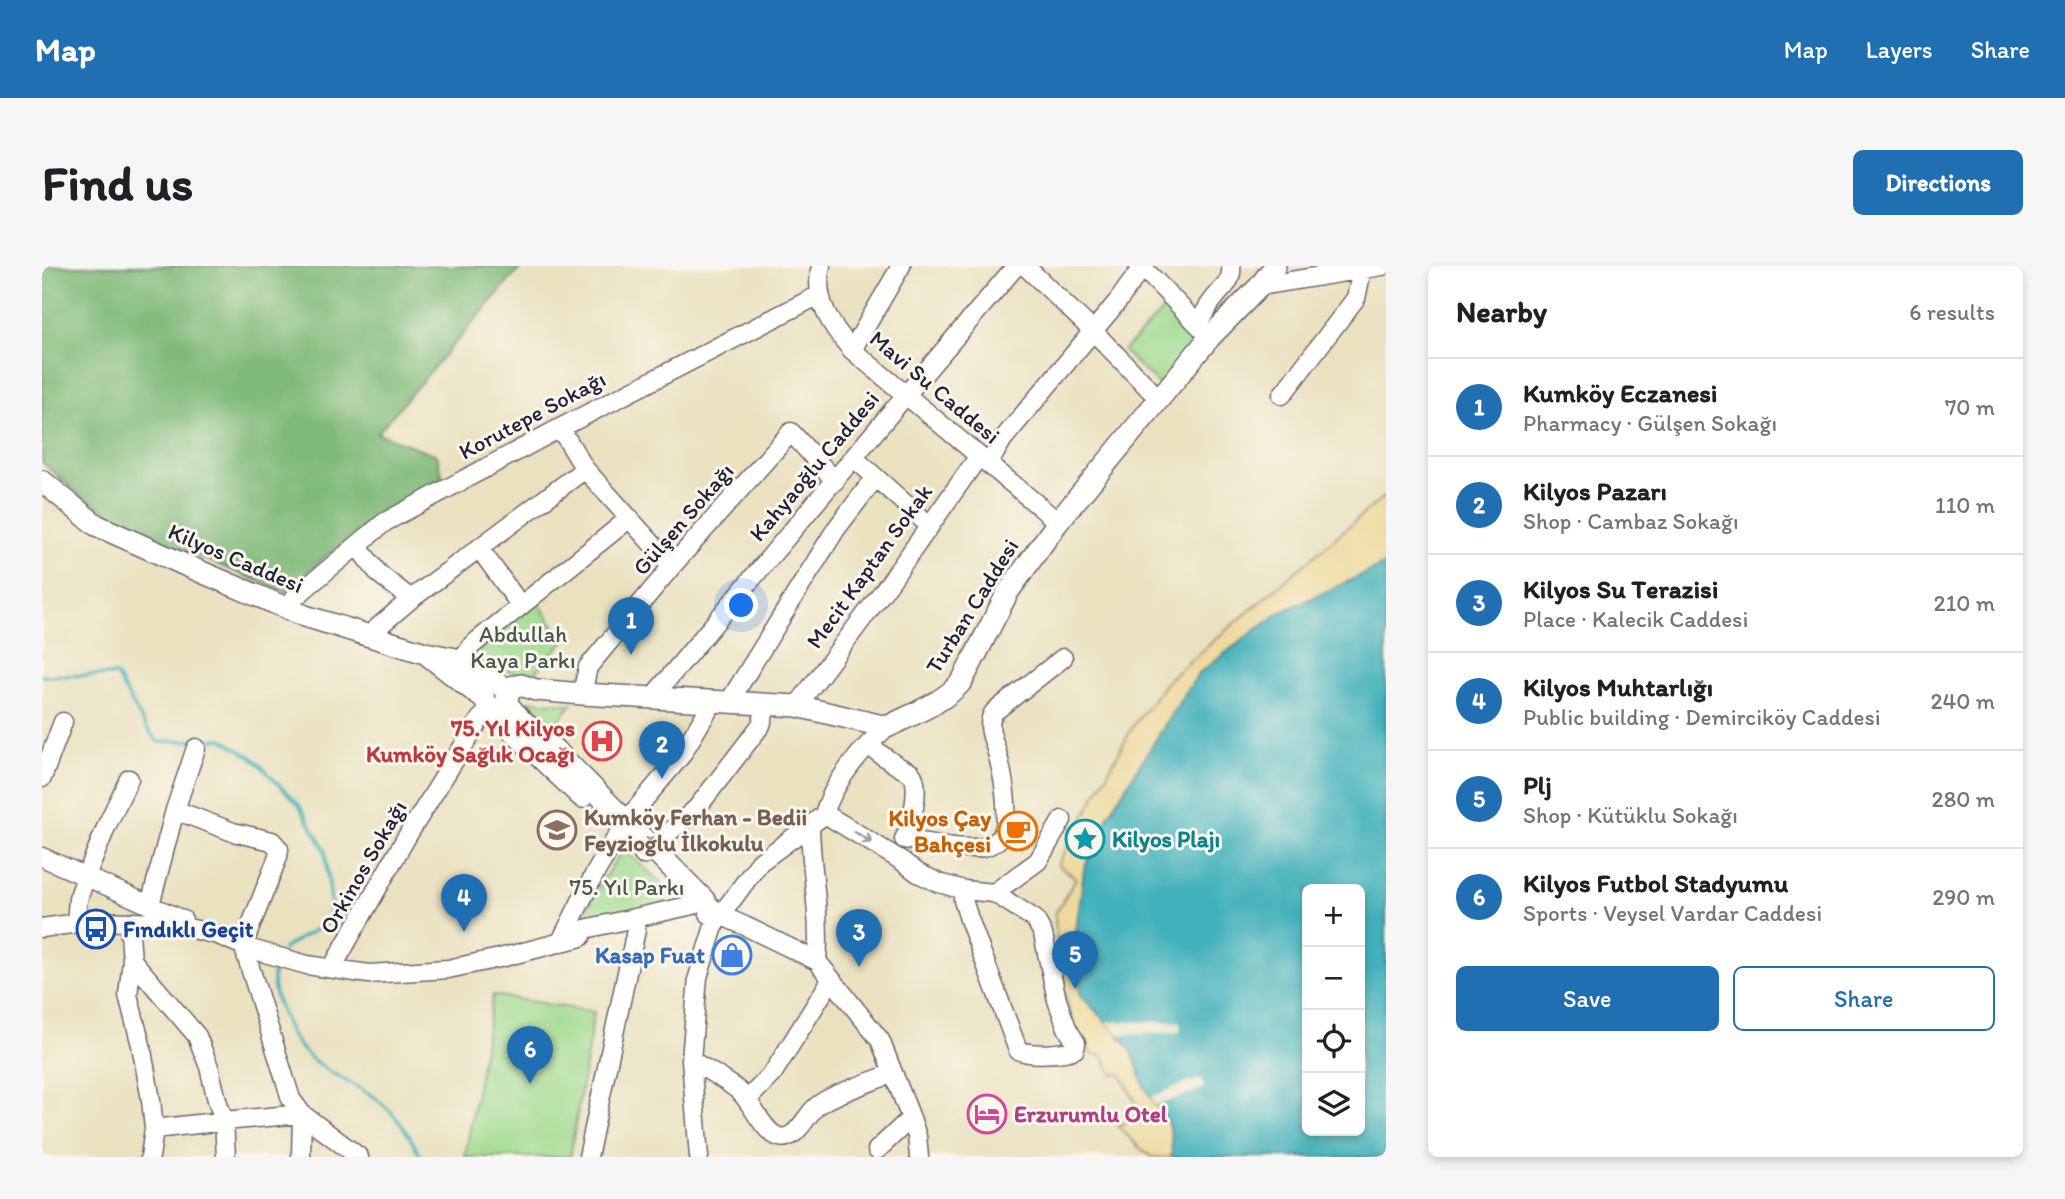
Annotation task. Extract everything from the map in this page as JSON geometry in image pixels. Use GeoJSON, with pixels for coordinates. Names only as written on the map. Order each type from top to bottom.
{"type":"FeatureCollection","features":[{"type":"Feature","properties":{"kind":"main road","name":"Turban Caddesi"},"geometry":{"type":"LineString","coordinates":[[887,727],[956,689],[1008,592],[1058,522],[1159,399],[1204,331],[1260,286],[1275,266]]}},
{"type":"Feature","properties":{"kind":"main road","name":"Kilyos Caddesi"},"geometry":{"type":"LineString","coordinates":[[42,481],[96,525],[305,616],[425,653]]}},
{"type":"Feature","properties":{"kind":"main road"},"geometry":{"type":"LineString","coordinates":[[425,653],[495,701],[536,690],[767,704],[797,706],[887,727]]}},
{"type":"Feature","properties":{"kind":"main road"},"geometry":{"type":"LineString","coordinates":[[425,653],[461,660],[495,701],[500,719],[623,827],[699,906]]}},
{"type":"Feature","properties":{"kind":"street","name":"Mavi Su Caddesi"},"geometry":{"type":"LineString","coordinates":[[821,266],[820,295],[824,313],[852,350],[1058,522]]}},
{"type":"Feature","properties":{"kind":"street"},"geometry":{"type":"LineString","coordinates":[[852,350],[901,266]]}},
{"type":"Feature","properties":{"kind":"street","name":"Kahyaoğlu Caddesi"},"geometry":{"type":"LineString","coordinates":[[652,699],[1016,266]]}},
{"type":"Feature","properties":{"kind":"street"},"geometry":{"type":"LineString","coordinates":[[1025,266],[1159,399]]}},
{"type":"Feature","properties":{"kind":"street"},"geometry":{"type":"LineString","coordinates":[[1204,331],[1212,300],[1228,284],[1231,266]]}},
{"type":"Feature","properties":{"kind":"street"},"geometry":{"type":"LineString","coordinates":[[1260,286],[1382,266]]}},
{"type":"Feature","properties":{"kind":"street"},"geometry":{"type":"LineString","coordinates":[[1142,267],[1204,331]]}},
{"type":"Feature","properties":{"kind":"street","name":"Mecit Kaptan Sokak"},"geometry":{"type":"LineString","coordinates":[[797,706],[930,526],[1093,331],[1142,267]]}},
{"type":"Feature","properties":{"kind":"street"},"geometry":{"type":"LineString","coordinates":[[1282,395],[1356,298],[1362,271]]}},
{"type":"Feature","properties":{"kind":"street","name":"Korutepe Sokağı"},"geometry":{"type":"LineString","coordinates":[[290,610],[295,597],[385,522],[560,428],[820,295]]}},
{"type":"Feature","properties":{"kind":"street"},"geometry":{"type":"LineString","coordinates":[[560,428],[585,469],[672,566]]}},
{"type":"Feature","properties":{"kind":"street","name":"Gülşen Sokağı"},"geometry":{"type":"LineString","coordinates":[[582,694],[588,667],[672,566],[791,432],[835,481]]}},
{"type":"Feature","properties":{"kind":"street"},"geometry":{"type":"LineString","coordinates":[[854,458],[930,526]]}},
{"type":"Feature","properties":{"kind":"street"},"geometry":{"type":"LineString","coordinates":[[370,635],[411,599],[585,469]]}},
{"type":"Feature","properties":{"kind":"street"},"geometry":{"type":"LineString","coordinates":[[560,943],[594,875],[623,827],[721,702],[836,529],[876,478]]}},
{"type":"Feature","properties":{"kind":"street"},"geometry":{"type":"LineString","coordinates":[[461,660],[472,645],[629,518]]}},
{"type":"Feature","properties":{"kind":"street"},"geometry":{"type":"LineString","coordinates":[[357,545],[379,575],[411,599]]}},
{"type":"Feature","properties":{"kind":"street"},"geometry":{"type":"LineString","coordinates":[[480,548],[521,606]]}},
{"type":"Feature","properties":{"kind":"street"},"geometry":{"type":"LineString","coordinates":[[904,839],[972,849],[987,846],[999,839],[1004,827],[1005,804],[990,718],[1063,658]]}},
{"type":"Feature","properties":{"kind":"street","name":"Orkinos Sokağı"},"geometry":{"type":"LineString","coordinates":[[332,968],[406,838],[495,701]]}},
{"type":"Feature","properties":{"kind":"street"},"geometry":{"type":"LineString","coordinates":[[648,852],[697,808],[761,725],[767,704]]}},
{"type":"Feature","properties":{"kind":"street"},"geometry":{"type":"LineString","coordinates":[[42,778],[63,722]]}},
{"type":"Feature","properties":{"kind":"street"},"geometry":{"type":"LineString","coordinates":[[699,1157],[691,1060],[698,977],[715,923],[760,862],[824,815],[836,787],[868,745],[887,727]]}},
{"type":"Feature","properties":{"kind":"street"},"geometry":{"type":"LineString","coordinates":[[868,745],[911,773],[914,779],[915,795],[909,830],[904,839],[902,861]]}},
{"type":"Feature","properties":{"kind":"street"},"geometry":{"type":"LineString","coordinates":[[150,905],[175,810],[197,748]]}},
{"type":"Feature","properties":{"kind":"street"},"geometry":{"type":"LineString","coordinates":[[76,923],[78,900],[86,877],[129,779]]}},
{"type":"Feature","properties":{"kind":"street"},"geometry":{"type":"LineString","coordinates":[[175,810],[233,832],[272,841],[279,849],[249,945],[291,1098],[302,1114],[359,1157]]}},
{"type":"Feature","properties":{"kind":"street"},"geometry":{"type":"LineString","coordinates":[[824,815],[918,873],[939,883],[964,890],[994,893],[1035,919],[1040,927],[1057,1000],[1067,1028],[1076,1043],[1075,1049],[1069,1052],[1036,1053],[1022,1053],[1018,1050],[969,919],[963,900],[964,890]]}},
{"type":"Feature","properties":{"kind":"street"},"geometry":{"type":"LineString","coordinates":[[994,893],[1038,861],[1062,820]]}},
{"type":"Feature","properties":{"kind":"street"},"geometry":{"type":"LineString","coordinates":[[810,827],[810,855],[818,908],[817,961]]}},
{"type":"Feature","properties":{"kind":"street"},"geometry":{"type":"LineString","coordinates":[[42,857],[218,935]]}},
{"type":"Feature","properties":{"kind":"street"},"geometry":{"type":"LineString","coordinates":[[42,928],[93,921],[167,923],[308,962],[369,974],[448,969],[581,937],[589,941],[635,924],[699,906],[817,961],[880,1040],[911,1118],[919,1157]]}},
{"type":"Feature","properties":{"kind":"street"},"geometry":{"type":"LineString","coordinates":[[129,922],[132,960],[128,995],[151,1100],[154,1129],[150,1157]]}},
{"type":"Feature","properties":{"kind":"street"},"geometry":{"type":"LineString","coordinates":[[592,1152],[635,924]]}},
{"type":"Feature","properties":{"kind":"street"},"geometry":{"type":"LineString","coordinates":[[132,960],[197,1036],[224,1121],[226,1157]]}},
{"type":"Feature","properties":{"kind":"street"},"geometry":{"type":"LineString","coordinates":[[747,1100],[773,1073],[831,980]]}},
{"type":"Feature","properties":{"kind":"street"},"geometry":{"type":"LineString","coordinates":[[691,1060],[741,1093],[756,1115],[780,1138],[794,1133],[816,1107],[826,1100],[893,1073]]}},
{"type":"Feature","properties":{"kind":"street"},"geometry":{"type":"LineString","coordinates":[[154,1129],[302,1114]]}},
{"type":"Feature","properties":{"kind":"street"},"geometry":{"type":"LineString","coordinates":[[301,1157],[302,1114]]}},
{"type":"Feature","properties":{"kind":"street"},"geometry":{"type":"LineString","coordinates":[[877,1150],[911,1118]]}},
{"type":"Feature","properties":{"kind":"green space"},"geometry":{"type":"Polygon","coordinates":[[[42,266],[522,266],[377,433],[437,455],[443,479],[400,502],[360,530],[285,592],[167,544],[84,499],[42,462],[42,266]]]}},
{"type":"Feature","properties":{"kind":"green space"},"geometry":{"type":"Polygon","coordinates":[[[1168,305],[1189,324],[1192,340],[1184,356],[1159,385],[1123,351],[1168,305]]]}},
{"type":"Feature","properties":{"kind":"green space","name":"Abdullah Kaya Parkı"},"geometry":{"type":"Polygon","coordinates":[[[538,602],[564,641],[530,678],[481,659],[480,648],[538,602]]]}},
{"type":"Feature","properties":{"kind":"green space"},"geometry":{"type":"Polygon","coordinates":[[[530,701],[572,704],[547,734],[522,712],[530,701]]]}},
{"type":"Feature","properties":{"kind":"green space","name":"75. Yıl Parkı"},"geometry":{"type":"Polygon","coordinates":[[[622,851],[667,890],[664,903],[589,921],[584,914],[622,851]]]}},
{"type":"Feature","properties":{"kind":"green space"},"geometry":{"type":"Polygon","coordinates":[[[493,995],[594,1012],[570,1157],[465,1157],[493,995]]]}},
{"type":"Feature","properties":{"kind":"sand","name":"Kilyos Plajı"},"geometry":{"type":"Polygon","coordinates":[[[1386,495],[1386,564],[1277,614],[1182,698],[1109,814],[1084,869],[1106,1022],[1132,1051],[1144,1086],[1166,1119],[1171,1134],[1172,1157],[1152,1157],[1118,1126],[1141,1114],[1121,1074],[1113,1075],[1102,1055],[1093,1055],[1073,1025],[1058,968],[1055,914],[1076,878],[1058,865],[1133,726],[1169,679],[1386,495]]]}},
{"type":"Feature","properties":{"kind":"water"},"geometry":{"type":"Polygon","coordinates":[[[1386,564],[1386,1157],[1172,1157],[1171,1134],[1166,1119],[1144,1086],[1132,1051],[1081,996],[1073,956],[1084,869],[1109,814],[1199,673],[1277,614],[1386,564]]]}},
{"type":"Feature","properties":{"kind":"pier"},"geometry":{"type":"Polygon","coordinates":[[[1106,1022],[1180,1022],[1180,1032],[1119,1035],[1106,1022]]]}},
{"type":"Feature","properties":{"kind":"pier"},"geometry":{"type":"Polygon","coordinates":[[[1201,1078],[1204,1088],[1156,1106],[1151,1097],[1201,1078]]]}},
{"type":"Feature","properties":{"kind":"waterway"},"geometry":{"type":"LineString","coordinates":[[42,676],[116,675],[144,724],[158,742],[222,739],[253,758],[299,805],[325,850],[331,904],[327,923],[283,950]]}},
{"type":"Feature","properties":{"kind":"waterway"},"geometry":{"type":"LineString","coordinates":[[276,964],[273,979],[276,996],[295,1041],[312,1059],[382,1103],[401,1124],[421,1157]]}},
{"type":"Feature","properties":{"kind":"place","name":"Kumköy Eczanesi"},"geometry":{"type":"Point","coordinates":[631,655]}},
{"type":"Feature","properties":{"kind":"place","name":"75. Yıl Kilyos Kumköy Sağlık Ocağı"},"geometry":{"type":"Point","coordinates":[602,741]}},
{"type":"Feature","properties":{"kind":"place","name":"Kilyos Pazarı"},"geometry":{"type":"Point","coordinates":[662,779]}},
{"type":"Feature","properties":{"kind":"place","name":"Kumköy Ferhan - Bedii Feyzioğlu İlkokulu"},"geometry":{"type":"Point","coordinates":[557,830]}},
{"type":"Feature","properties":{"kind":"place","name":"Kilyos Çay Bahçesi"},"geometry":{"type":"Point","coordinates":[1018,831]}},
{"type":"Feature","properties":{"kind":"place","name":"Kilyos Plajı"},"geometry":{"type":"Point","coordinates":[1085,839]}},
{"type":"Feature","properties":{"kind":"place","name":"Fındıklı Geçit"},"geometry":{"type":"Point","coordinates":[96,929]}},
{"type":"Feature","properties":{"kind":"place","name":"Kilyos Muhtarlığı"},"geometry":{"type":"Point","coordinates":[464,932]}},
{"type":"Feature","properties":{"kind":"place","name":"Kasap Fuat"},"geometry":{"type":"Point","coordinates":[732,955]}},
{"type":"Feature","properties":{"kind":"place","name":"Kilyos Su Terazisi"},"geometry":{"type":"Point","coordinates":[859,967]}},
{"type":"Feature","properties":{"kind":"place","name":"Plj"},"geometry":{"type":"Point","coordinates":[1075,989]}},
{"type":"Feature","properties":{"kind":"place","name":"Kilyos Futbol Stadyumu"},"geometry":{"type":"Point","coordinates":[530,1084]}},
{"type":"Feature","properties":{"kind":"place","name":"Erzurumlu Otel"},"geometry":{"type":"Point","coordinates":[987,1114]}}]}
